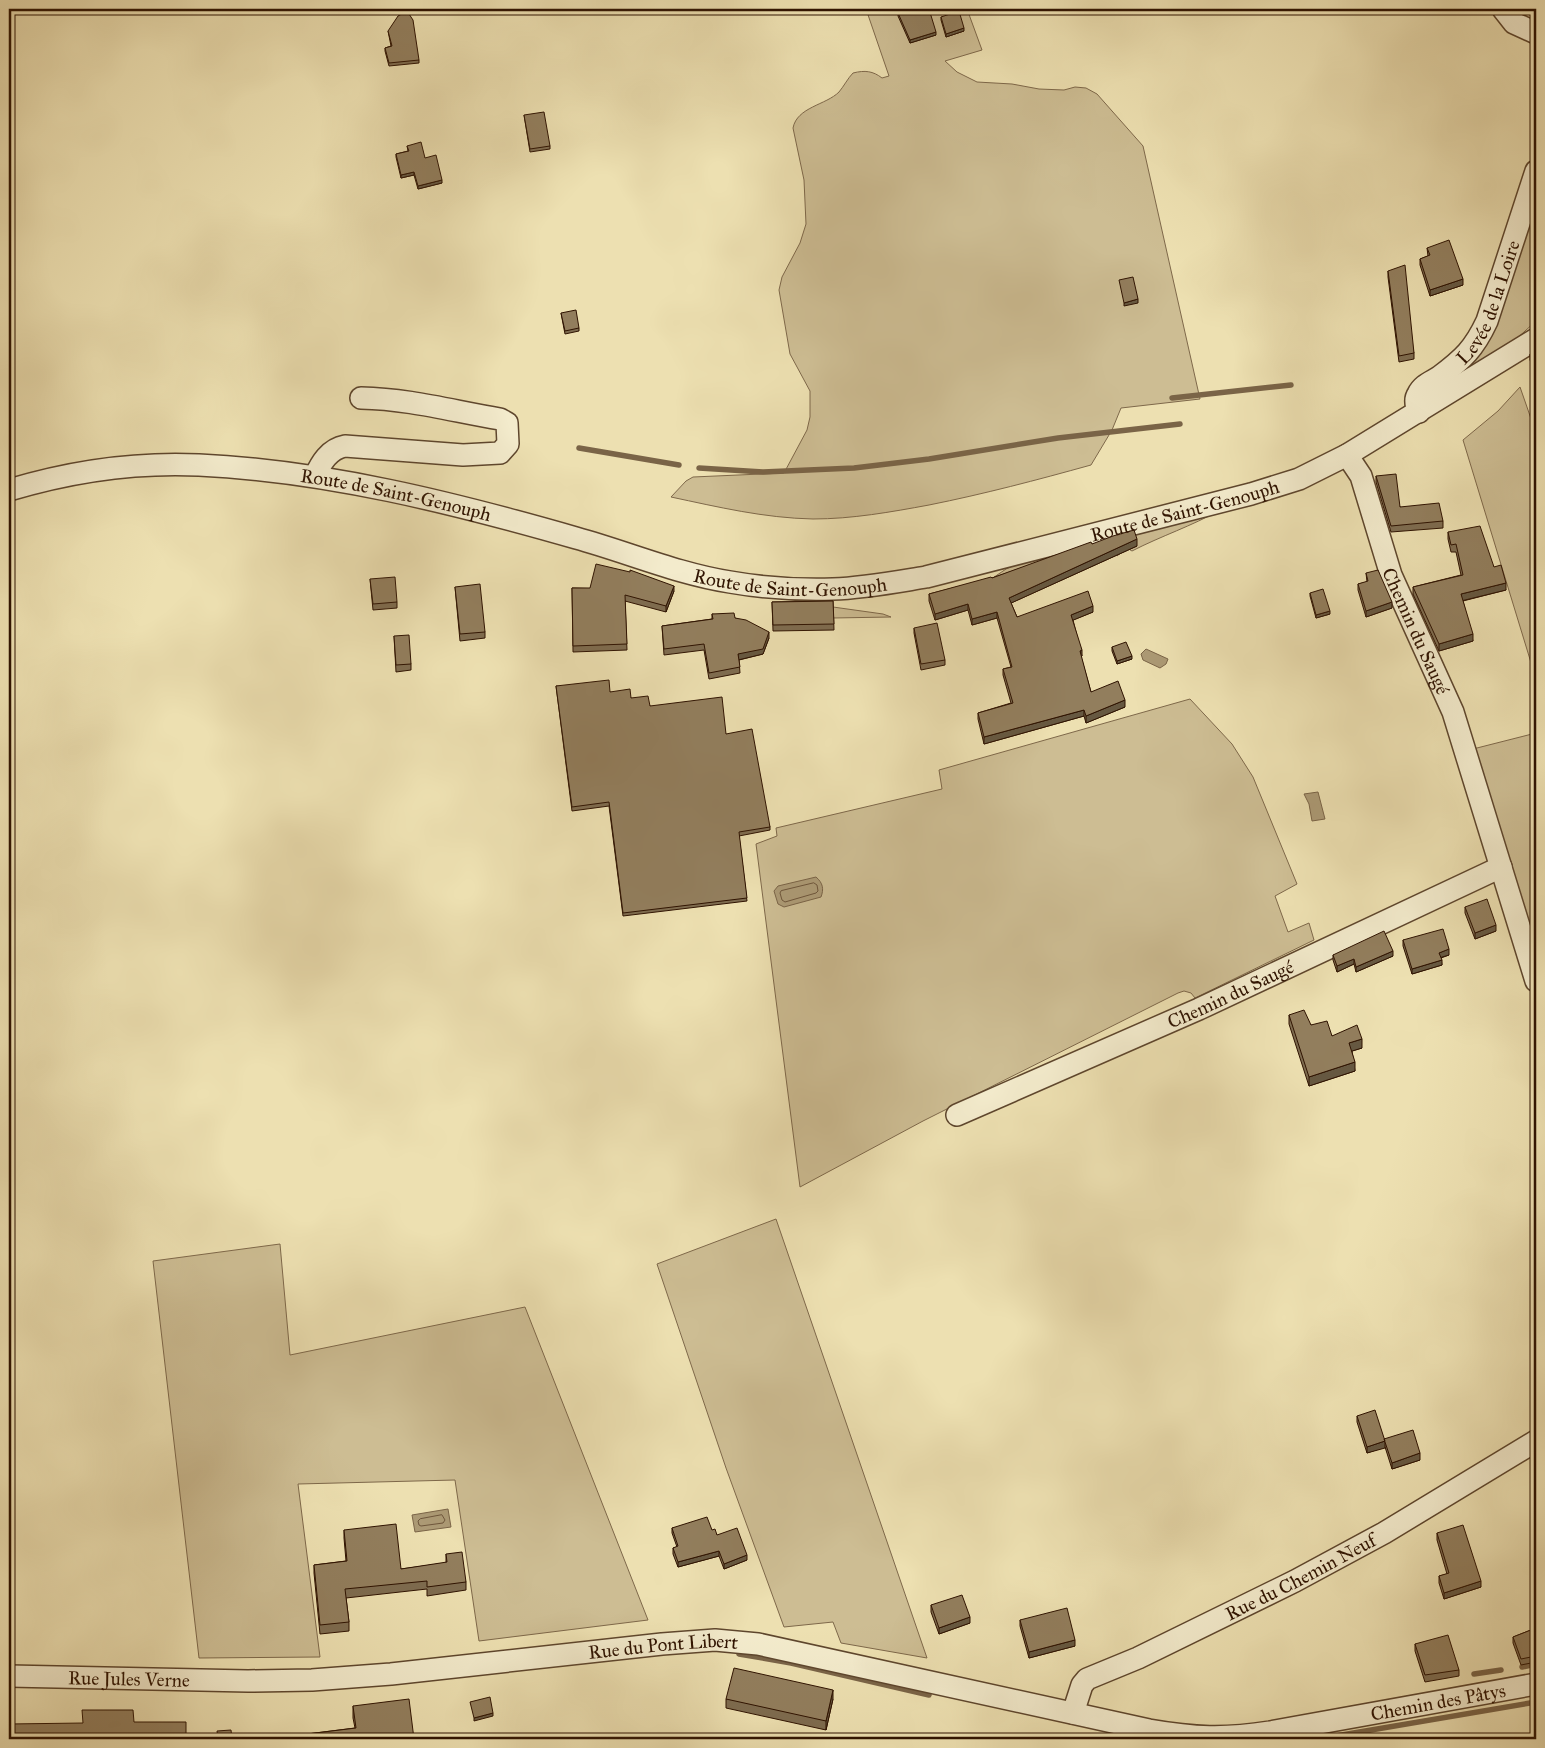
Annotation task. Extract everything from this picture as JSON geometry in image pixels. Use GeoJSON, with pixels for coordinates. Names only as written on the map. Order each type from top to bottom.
{"type":"FeatureCollection","features":[{"type":"Feature","properties":{"kind":"street"},"geometry":{"type":"LineString","coordinates":[[1503,9],[1514,23],[1536,33]]}},
{"type":"Feature","properties":{"kind":"street","name":"Levée de la Loire"},"geometry":{"type":"LineString","coordinates":[[1419,412],[1416,396],[1422,387],[1459,361],[1479,338],[1487,321],[1536,171]]}},
{"type":"Feature","properties":{"kind":"street","name":"Route de Saint-Genouph"},"geometry":{"type":"LineString","coordinates":[[9,490],[62,476],[152,465],[197,464],[261,469],[315,476],[405,495],[533,526],[703,576],[730,582],[771,587],[834,589],[874,586],[926,578],[1251,494],[1299,479],[1347,455],[1536,339]]}},
{"type":"Feature","properties":{"kind":"street"},"geometry":{"type":"LineString","coordinates":[[315,476],[325,458],[335,449],[345,446],[463,456],[495,454],[504,450],[508,444],[507,423],[500,419],[400,400],[361,398]]}},
{"type":"Feature","properties":{"kind":"street","name":"Chemin du Saugé"},"geometry":{"type":"LineString","coordinates":[[1347,455],[1361,476],[1391,575],[1453,712],[1536,981]]}},
{"type":"Feature","properties":{"kind":"street","name":"Chemin du Saugé"},"geometry":{"type":"LineString","coordinates":[[957,1115],[1199,1009],[1501,867]]}},
{"type":"Feature","properties":{"kind":"street","name":"Rue du Chemin Neuf"},"geometry":{"type":"LineString","coordinates":[[1073,1713],[1082,1685],[1087,1679],[1138,1658],[1339,1558],[1536,1441]]}},
{"type":"Feature","properties":{"kind":"street","name":"Rue du Pont Libert"},"geometry":{"type":"LineString","coordinates":[[248,1681],[312,1680],[391,1674],[652,1645],[715,1640],[758,1644],[1073,1713]]}},
{"type":"Feature","properties":{"kind":"street","name":"Rue Jules Verne"},"geometry":{"type":"LineString","coordinates":[[9,1676],[248,1681]]}},
{"type":"Feature","properties":{"kind":"street","name":"Chemin des Pâtys"},"geometry":{"type":"LineString","coordinates":[[1073,1713],[1149,1730],[1213,1738],[1241,1736],[1536,1684]]}},
{"type":"Feature","properties":{"kind":"shaded area"},"geometry":{"type":"Polygon","coordinates":[[[866,9],[967,9],[982,50],[945,61],[957,72],[977,82],[1012,84],[1039,89],[1064,90],[1075,87],[1086,88],[1097,94],[1143,146],[1200,399],[1121,408],[1112,430],[1091,465],[970,496],[886,513],[828,519],[795,518],[759,514],[671,497],[686,481],[693,477],[784,473],[807,430],[810,417],[810,391],[790,354],[779,290],[782,277],[800,243],[806,224],[804,180],[793,128],[800,115],[839,92],[853,73],[865,71],[882,78],[889,76],[866,9]]]}},
{"type":"Feature","properties":{"kind":"shaded area"},"geometry":{"type":"Polygon","coordinates":[[[1536,187],[1536,321],[1513,342],[1427,395],[1456,371],[1536,187]]]}},
{"type":"Feature","properties":{"kind":"shaded area"},"geometry":{"type":"Polygon","coordinates":[[[1520,387],[1536,433],[1536,679],[1463,440],[1498,411],[1520,387]]]}},
{"type":"Feature","properties":{"kind":"shaded area"},"geometry":{"type":"Polygon","coordinates":[[[1220,510],[1132,551],[1127,548],[1117,556],[1112,545],[981,586],[1006,569],[1021,562],[1220,510]]]}},
{"type":"Feature","properties":{"kind":"shaded area"},"geometry":{"type":"Polygon","coordinates":[[[833,607],[883,614],[891,617],[833,618],[833,607]]]}},
{"type":"Feature","properties":{"kind":"shaded area"},"geometry":{"type":"Polygon","coordinates":[[[1190,699],[1232,744],[1253,777],[1297,884],[1275,896],[1288,932],[1309,923],[1314,940],[1195,998],[1191,993],[1184,991],[1178,993],[923,1121],[800,1187],[756,844],[777,836],[776,828],[942,789],[939,770],[1190,699]]]}},
{"type":"Feature","properties":{"kind":"shaded area"},"geometry":{"type":"Polygon","coordinates":[[[1536,733],[1536,948],[1473,749],[1536,733]]]}},
{"type":"Feature","properties":{"kind":"shaded area"},"geometry":{"type":"Polygon","coordinates":[[[776,1219],[927,1658],[841,1643],[833,1622],[784,1627],[726,1468],[657,1264],[776,1219]]]}},
{"type":"Feature","properties":{"kind":"shaded area"},"geometry":{"type":"Polygon","coordinates":[[[280,1244],[290,1355],[525,1307],[648,1620],[479,1641],[455,1480],[298,1484],[320,1657],[199,1658],[153,1261],[280,1244]]]}},
{"type":"Feature","properties":{"kind":"water"},"geometry":{"type":"Polygon","coordinates":[[[1146,649],[1168,659],[1166,664],[1160,668],[1143,660],[1141,654],[1146,649]]]}},
{"type":"Feature","properties":{"kind":"water"},"geometry":{"type":"Polygon","coordinates":[[[1318,792],[1325,819],[1312,821],[1309,804],[1304,794],[1318,792]]]}},
{"type":"Feature","properties":{"kind":"water"},"geometry":{"type":"Polygon","coordinates":[[[816,877],[822,886],[821,897],[784,907],[778,904],[774,891],[778,886],[816,877]]]}},
{"type":"Feature","properties":{"kind":"water"},"geometry":{"type":"Polygon","coordinates":[[[448,1509],[451,1527],[415,1532],[412,1515],[448,1509]]]}},
{"type":"Feature","properties":{"kind":"building"},"geometry":{"type":"Polygon","coordinates":[[[910,9],[929,9],[936,32],[910,40],[898,13],[910,9]]]}},
{"type":"Feature","properties":{"kind":"building"},"geometry":{"type":"Polygon","coordinates":[[[407,11],[413,20],[419,60],[389,63],[385,48],[392,46],[388,31],[398,16],[407,11]]]}},
{"type":"Feature","properties":{"kind":"building"},"geometry":{"type":"Polygon","coordinates":[[[959,11],[964,28],[946,34],[941,17],[959,11]]]}},
{"type":"Feature","properties":{"kind":"building"},"geometry":{"type":"Polygon","coordinates":[[[544,112],[550,146],[530,149],[524,115],[544,112]]]}},
{"type":"Feature","properties":{"kind":"building"},"geometry":{"type":"Polygon","coordinates":[[[421,142],[425,158],[436,155],[442,180],[418,186],[414,172],[401,175],[396,154],[409,151],[407,146],[421,142]]]}},
{"type":"Feature","properties":{"kind":"building"},"geometry":{"type":"Polygon","coordinates":[[[1449,240],[1463,279],[1430,290],[1420,259],[1430,255],[1427,248],[1449,240]]]}},
{"type":"Feature","properties":{"kind":"building"},"geometry":{"type":"Polygon","coordinates":[[[1405,265],[1414,353],[1399,356],[1388,271],[1405,265]]]}},
{"type":"Feature","properties":{"kind":"building"},"geometry":{"type":"Polygon","coordinates":[[[1133,277],[1138,299],[1124,303],[1119,280],[1133,277]]]}},
{"type":"Feature","properties":{"kind":"building"},"geometry":{"type":"Polygon","coordinates":[[[576,310],[579,328],[565,331],[561,313],[576,310]]]}},
{"type":"Feature","properties":{"kind":"building"},"geometry":{"type":"Polygon","coordinates":[[[1536,351],[1536,367],[1530,354],[1536,351]]]}},
{"type":"Feature","properties":{"kind":"building"},"geometry":{"type":"Polygon","coordinates":[[[1396,474],[1400,507],[1439,503],[1443,521],[1391,526],[1376,476],[1396,474]]]}},
{"type":"Feature","properties":{"kind":"building"},"geometry":{"type":"Polygon","coordinates":[[[1480,526],[1494,567],[1501,565],[1506,583],[1461,594],[1473,634],[1439,644],[1413,587],[1463,575],[1456,544],[1451,545],[1448,532],[1480,526]]]}},
{"type":"Feature","properties":{"kind":"building"},"geometry":{"type":"Polygon","coordinates":[[[1134,530],[1137,539],[1009,598],[1017,617],[1088,591],[1093,606],[1071,615],[1082,650],[1080,651],[1091,692],[1118,681],[1125,700],[1086,716],[1084,710],[984,737],[978,713],[1013,703],[1003,669],[1012,667],[997,612],[972,619],[968,604],[935,614],[929,594],[992,578],[1091,542],[1092,544],[1134,530]]]}},
{"type":"Feature","properties":{"kind":"building"},"geometry":{"type":"Polygon","coordinates":[[[596,564],[630,572],[630,570],[674,586],[666,606],[625,595],[627,644],[573,646],[572,588],[590,588],[596,564]]]}},
{"type":"Feature","properties":{"kind":"building"},"geometry":{"type":"Polygon","coordinates":[[[1378,570],[1392,602],[1366,611],[1358,584],[1368,581],[1366,573],[1378,570]]]}},
{"type":"Feature","properties":{"kind":"building"},"geometry":{"type":"Polygon","coordinates":[[[395,577],[397,602],[373,604],[370,579],[395,577]]]}},
{"type":"Feature","properties":{"kind":"building"},"geometry":{"type":"Polygon","coordinates":[[[480,584],[485,632],[460,634],[455,587],[480,584]]]}},
{"type":"Feature","properties":{"kind":"building"},"geometry":{"type":"Polygon","coordinates":[[[1323,589],[1330,611],[1316,615],[1310,593],[1323,589]]]}},
{"type":"Feature","properties":{"kind":"building"},"geometry":{"type":"Polygon","coordinates":[[[833,601],[834,624],[773,625],[772,602],[833,601]]]}},
{"type":"Feature","properties":{"kind":"building"},"geometry":{"type":"Polygon","coordinates":[[[734,613],[735,618],[746,620],[769,632],[763,649],[738,654],[740,667],[709,673],[704,644],[664,649],[662,626],[713,619],[712,614],[734,613]]]}},
{"type":"Feature","properties":{"kind":"building"},"geometry":{"type":"Polygon","coordinates":[[[937,623],[945,660],[921,664],[914,628],[937,623]]]}},
{"type":"Feature","properties":{"kind":"building"},"geometry":{"type":"Polygon","coordinates":[[[409,635],[411,664],[396,665],[394,636],[409,635]]]}},
{"type":"Feature","properties":{"kind":"building"},"geometry":{"type":"Polygon","coordinates":[[[1126,642],[1132,656],[1117,661],[1112,647],[1126,642]]]}},
{"type":"Feature","properties":{"kind":"building"},"geometry":{"type":"Polygon","coordinates":[[[609,680],[610,692],[630,689],[631,698],[648,696],[650,706],[722,697],[726,734],[752,729],[770,827],[739,832],[747,898],[623,913],[609,802],[572,807],[556,686],[609,680]]]}},
{"type":"Feature","properties":{"kind":"building"},"geometry":{"type":"Polygon","coordinates":[[[1487,899],[1496,925],[1475,933],[1465,907],[1487,899]]]}},
{"type":"Feature","properties":{"kind":"building"},"geometry":{"type":"Polygon","coordinates":[[[1443,929],[1449,949],[1439,953],[1442,960],[1412,969],[1403,940],[1443,929]]]}},
{"type":"Feature","properties":{"kind":"building"},"geometry":{"type":"Polygon","coordinates":[[[1384,931],[1393,951],[1356,967],[1354,959],[1337,966],[1333,955],[1384,931]]]}},
{"type":"Feature","properties":{"kind":"building"},"geometry":{"type":"Polygon","coordinates":[[[1304,1010],[1311,1025],[1327,1021],[1332,1036],[1357,1025],[1362,1039],[1349,1043],[1355,1062],[1309,1077],[1289,1015],[1304,1010]]]}},
{"type":"Feature","properties":{"kind":"building"},"geometry":{"type":"Polygon","coordinates":[[[1375,1410],[1385,1441],[1367,1447],[1357,1416],[1375,1410]]]}},
{"type":"Feature","properties":{"kind":"building"},"geometry":{"type":"Polygon","coordinates":[[[1413,1430],[1420,1453],[1392,1463],[1384,1439],[1413,1430]]]}},
{"type":"Feature","properties":{"kind":"building"},"geometry":{"type":"Polygon","coordinates":[[[707,1517],[712,1530],[715,1529],[717,1535],[737,1528],[747,1555],[724,1564],[719,1551],[678,1562],[673,1548],[678,1546],[672,1528],[707,1517]]]}},
{"type":"Feature","properties":{"kind":"building"},"geometry":{"type":"Polygon","coordinates":[[[396,1524],[401,1569],[447,1562],[446,1554],[462,1552],[466,1582],[427,1587],[427,1581],[345,1589],[349,1622],[320,1625],[314,1565],[347,1561],[344,1530],[396,1524]]]}},
{"type":"Feature","properties":{"kind":"building"},"geometry":{"type":"Polygon","coordinates":[[[1463,1525],[1481,1581],[1444,1593],[1439,1576],[1449,1573],[1437,1533],[1463,1525]]]}},
{"type":"Feature","properties":{"kind":"building"},"geometry":{"type":"Polygon","coordinates":[[[962,1595],[970,1617],[939,1628],[931,1605],[962,1595]]]}},
{"type":"Feature","properties":{"kind":"building"},"geometry":{"type":"Polygon","coordinates":[[[1067,1608],[1075,1640],[1029,1652],[1020,1620],[1067,1608]]]}},
{"type":"Feature","properties":{"kind":"building"},"geometry":{"type":"Polygon","coordinates":[[[1536,1628],[1536,1656],[1521,1659],[1513,1637],[1536,1628]]]}},
{"type":"Feature","properties":{"kind":"building"},"geometry":{"type":"Polygon","coordinates":[[[1448,1635],[1459,1670],[1425,1675],[1415,1644],[1448,1635]]]}},
{"type":"Feature","properties":{"kind":"building"},"geometry":{"type":"Polygon","coordinates":[[[734,1668],[833,1690],[826,1721],[726,1699],[734,1668]]]}},
{"type":"Feature","properties":{"kind":"building"},"geometry":{"type":"Polygon","coordinates":[[[490,1697],[493,1713],[474,1718],[470,1702],[490,1697]]]}},
{"type":"Feature","properties":{"kind":"building"},"geometry":{"type":"Polygon","coordinates":[[[409,1699],[414,1739],[299,1739],[299,1735],[356,1728],[353,1706],[409,1699]]]}},
{"type":"Feature","properties":{"kind":"building"},"geometry":{"type":"Polygon","coordinates":[[[82,1710],[133,1710],[134,1722],[186,1722],[186,1739],[9,1739],[9,1724],[83,1723],[82,1710]]]}},
{"type":"Feature","properties":{"kind":"building"},"geometry":{"type":"Polygon","coordinates":[[[231,1730],[232,1739],[218,1739],[217,1731],[231,1730]]]}},
{"type":"Feature","properties":{"kind":"waterway"},"geometry":{"type":"LineString","coordinates":[[1172,398],[1291,385]]}},
{"type":"Feature","properties":{"kind":"waterway"},"geometry":{"type":"LineString","coordinates":[[699,468],[763,472],[854,468],[929,459],[1058,438],[1180,424]]}},
{"type":"Feature","properties":{"kind":"waterway"},"geometry":{"type":"LineString","coordinates":[[579,448],[679,465]]}},
{"type":"Feature","properties":{"kind":"waterway"},"geometry":{"type":"LineString","coordinates":[[739,1654],[791,1663],[929,1695]]}},
{"type":"Feature","properties":{"kind":"waterway"},"geometry":{"type":"LineString","coordinates":[[1522,1667],[1536,1664]]}},
{"type":"Feature","properties":{"kind":"waterway"},"geometry":{"type":"LineString","coordinates":[[1474,1674],[1501,1670]]}},
{"type":"Feature","properties":{"kind":"waterway"},"geometry":{"type":"LineString","coordinates":[[1318,1739],[1536,1702]]}}]}
